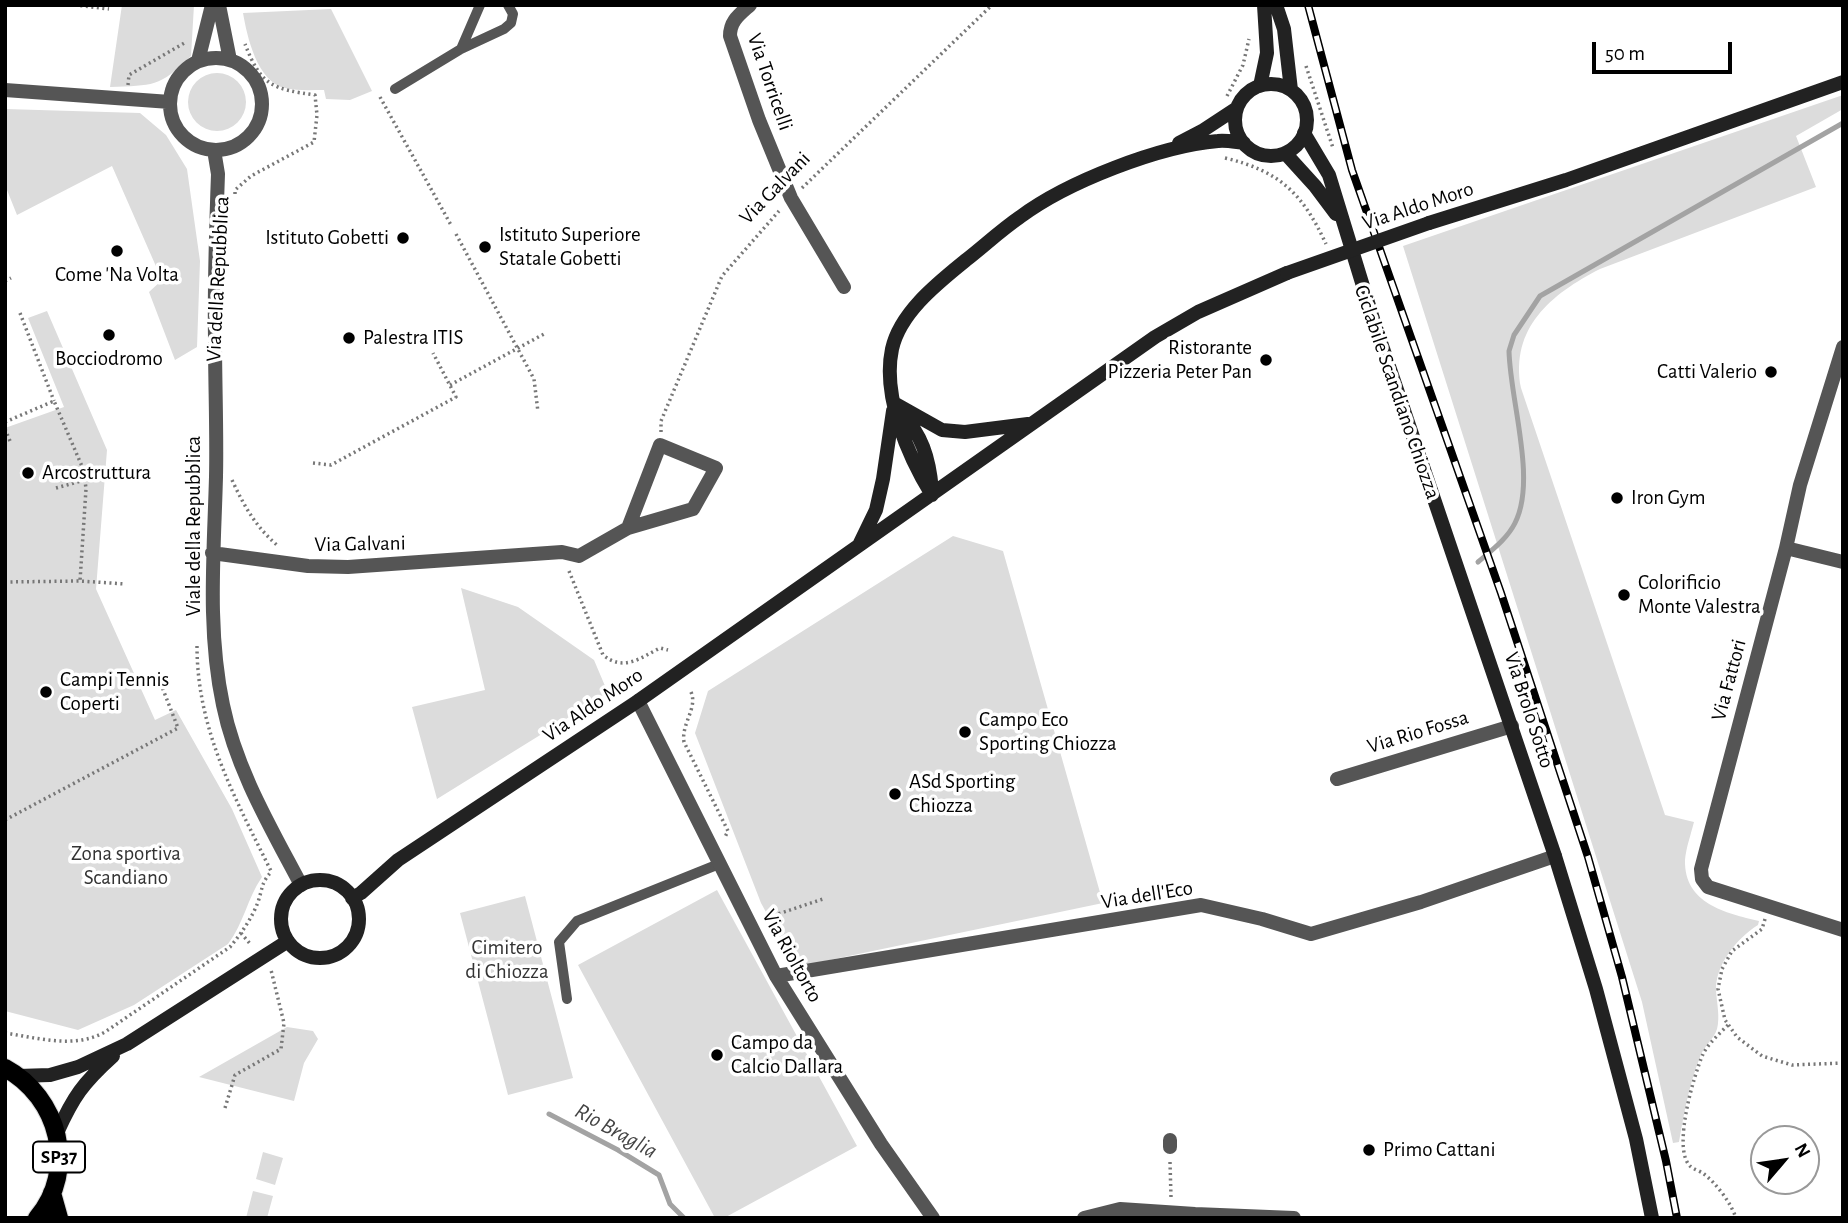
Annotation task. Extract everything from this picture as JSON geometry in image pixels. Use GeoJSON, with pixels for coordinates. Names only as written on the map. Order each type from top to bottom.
{"type":"FeatureCollection","features":[{"type":"Feature","properties":{"kind":"main road"},"geometry":{"type":"LineString","coordinates":[[1260,86],[1267,50],[1264,5]]}},
{"type":"Feature","properties":{"kind":"main road"},"geometry":{"type":"LineString","coordinates":[[1276,5],[1284,29],[1291,90]]}},
{"type":"Feature","properties":{"kind":"main road","name":"Via Aldo Moro"},"geometry":{"type":"LineString","coordinates":[[352,898],[397,860],[638,701],[1155,337],[1198,312],[1287,273],[1429,223],[1566,180],[1843,82]]}},
{"type":"Feature","properties":{"kind":"main road"},"geometry":{"type":"LineString","coordinates":[[859,547],[876,510],[883,479],[894,403],[892,349],[910,314],[941,280],[1021,216],[1061,192],[1160,153],[1202,131],[1231,103],[1260,86],[1271,84],[1291,90],[1298,96],[1306,114],[1304,133],[1300,141],[1285,153],[1267,155],[1251,149],[1244,143],[1236,127],[1231,103]]}},
{"type":"Feature","properties":{"kind":"main road","name":"Via Brolo Sotto"},"geometry":{"type":"LineString","coordinates":[[1304,133],[1329,174],[1374,322],[1555,856],[1600,1001],[1636,1139],[1652,1218]]}},
{"type":"Feature","properties":{"kind":"main road"},"geometry":{"type":"LineString","coordinates":[[1160,153],[1220,141],[1244,143]]}},
{"type":"Feature","properties":{"kind":"main road","name":"Via Brolo Sotto"},"geometry":{"type":"LineString","coordinates":[[1285,153],[1342,222]]}},
{"type":"Feature","properties":{"kind":"main road"},"geometry":{"type":"LineString","coordinates":[[894,403],[917,431],[930,470],[932,495]]}},
{"type":"Feature","properties":{"kind":"main road","name":"Via Aldo Moro"},"geometry":{"type":"LineString","coordinates":[[894,403],[942,430],[965,432],[1033,423]]}},
{"type":"Feature","properties":{"kind":"main road"},"geometry":{"type":"LineString","coordinates":[[317,880],[334,883],[352,898],[359,919],[352,940],[345,948],[336,954],[314,958],[295,949],[288,941],[281,923],[283,905],[301,884],[317,880]]}},
{"type":"Feature","properties":{"kind":"main road"},"geometry":{"type":"LineString","coordinates":[[57,1133],[70,1105],[88,1078],[127,1044],[288,941]]}},
{"type":"Feature","properties":{"kind":"main road"},"geometry":{"type":"LineString","coordinates":[[12,1072],[50,1074],[78,1067],[127,1044]]}},
{"type":"Feature","properties":{"kind":"main road","name":"SP37"},"geometry":{"type":"LineString","coordinates":[[12,1072],[29,1085],[47,1107],[57,1133],[58,1173],[52,1192],[37,1218]]}},
{"type":"Feature","properties":{"kind":"main road"},"geometry":{"type":"LineString","coordinates":[[52,1192],[59,1218]]}},
{"type":"Feature","properties":{"kind":"street"},"geometry":{"type":"LineString","coordinates":[[198,61],[212,5]]}},
{"type":"Feature","properties":{"kind":"street"},"geometry":{"type":"LineString","coordinates":[[219,5],[230,60]]}},
{"type":"Feature","properties":{"kind":"street","name":"Via Torricelli"},"geometry":{"type":"LineString","coordinates":[[750,5],[730,26],[730,36],[787,203],[844,287]]}},
{"type":"Feature","properties":{"kind":"street"},"geometry":{"type":"LineString","coordinates":[[211,58],[230,60],[240,64],[252,76],[260,92],[262,108],[258,124],[247,139],[230,148],[214,150],[199,147],[186,138],[174,123],[170,102],[176,82],[186,69],[198,61],[211,58]]}},
{"type":"Feature","properties":{"kind":"street"},"geometry":{"type":"LineString","coordinates":[[5,90],[170,102]]}},
{"type":"Feature","properties":{"kind":"street","name":"Viale della Repubblica"},"geometry":{"type":"LineString","coordinates":[[214,150],[218,174],[216,475],[212,553],[215,652],[223,706],[237,753],[251,787],[301,884]]}},
{"type":"Feature","properties":{"kind":"street","name":"Via Fattori"},"geometry":{"type":"LineString","coordinates":[[1843,347],[1800,485],[1786,548],[1700,869],[1702,879],[1708,887],[1843,930]]}},
{"type":"Feature","properties":{"kind":"street"},"geometry":{"type":"LineString","coordinates":[[628,528],[660,445]]}},
{"type":"Feature","properties":{"kind":"street","name":"Via Galvani"},"geometry":{"type":"LineString","coordinates":[[212,553],[308,566],[348,567],[562,552],[579,556],[628,528],[693,509],[716,468],[660,445]]}},
{"type":"Feature","properties":{"kind":"street"},"geometry":{"type":"LineString","coordinates":[[1786,548],[1843,562]]}},
{"type":"Feature","properties":{"kind":"street","name":"Via Rioltorto"},"geometry":{"type":"LineString","coordinates":[[638,701],[776,976],[881,1144],[933,1218]]}},
{"type":"Feature","properties":{"kind":"street","name":"Via Rio Fossa"},"geometry":{"type":"LineString","coordinates":[[1337,779],[1512,726]]}},
{"type":"Feature","properties":{"kind":"street","name":"Via dell'Eco"},"geometry":{"type":"LineString","coordinates":[[776,976],[1201,905],[1311,934],[1421,902],[1555,856]]}},
{"type":"Feature","properties":{"kind":"street"},"geometry":{"type":"LineString","coordinates":[[1084,1218],[1120,1209],[1294,1218]]}},
{"type":"Feature","properties":{"kind":"lane"},"geometry":{"type":"LineString","coordinates":[[461,49],[480,5]]}},
{"type":"Feature","properties":{"kind":"lane"},"geometry":{"type":"LineString","coordinates":[[394,89],[511,23],[513,14],[508,5]]}},
{"type":"Feature","properties":{"kind":"lane"},"geometry":{"type":"LineString","coordinates":[[567,999],[559,942],[577,921],[719,864]]}},
{"type":"Feature","properties":{"kind":"path"},"geometry":{"type":"LineString","coordinates":[[75,5],[109,9]]}},
{"type":"Feature","properties":{"kind":"path","name":"Via Galvani"},"geometry":{"type":"LineString","coordinates":[[660,445],[661,421],[722,276],[787,203],[992,5]]}},
{"type":"Feature","properties":{"kind":"path","name":"Via della Repubblica"},"geometry":{"type":"LineString","coordinates":[[234,204],[235,190],[251,176],[314,142],[317,115],[315,95],[280,90],[263,78],[242,37]]}},
{"type":"Feature","properties":{"kind":"path"},"geometry":{"type":"LineString","coordinates":[[1231,103],[1250,37]]}},
{"type":"Feature","properties":{"kind":"path"},"geometry":{"type":"LineString","coordinates":[[120,88],[128,88],[129,75],[190,39]]}},
{"type":"Feature","properties":{"kind":"path"},"geometry":{"type":"LineString","coordinates":[[1286,49],[1300,49],[1336,156],[1324,166]]}},
{"type":"Feature","properties":{"kind":"path"},"geometry":{"type":"LineString","coordinates":[[1247,50],[1267,50]]}},
{"type":"Feature","properties":{"kind":"path"},"geometry":{"type":"LineString","coordinates":[[380,97],[452,225]]}},
{"type":"Feature","properties":{"kind":"path"},"geometry":{"type":"LineString","coordinates":[[1208,143],[1210,155],[1254,165],[1283,183],[1302,201],[1318,225],[1329,249]]}},
{"type":"Feature","properties":{"kind":"path"},"geometry":{"type":"LineString","coordinates":[[1292,191],[1307,177]]}},
{"type":"Feature","properties":{"kind":"path"},"geometry":{"type":"LineString","coordinates":[[456,234],[534,379],[538,412]]}},
{"type":"Feature","properties":{"kind":"path"},"geometry":{"type":"LineString","coordinates":[[5,281],[11,278]]}},
{"type":"Feature","properties":{"kind":"path"},"geometry":{"type":"LineString","coordinates":[[20,313],[84,471],[80,581]]}},
{"type":"Feature","properties":{"kind":"path"},"geometry":{"type":"LineString","coordinates":[[450,385],[544,334]]}},
{"type":"Feature","properties":{"kind":"path"},"geometry":{"type":"LineString","coordinates":[[313,463],[331,465],[456,397],[433,353]]}},
{"type":"Feature","properties":{"kind":"path"},"geometry":{"type":"LineString","coordinates":[[5,422],[54,401]]}},
{"type":"Feature","properties":{"kind":"path"},"geometry":{"type":"LineString","coordinates":[[5,429],[10,441]]}},
{"type":"Feature","properties":{"kind":"path"},"geometry":{"type":"LineString","coordinates":[[229,475],[251,517],[264,534],[285,549]]}},
{"type":"Feature","properties":{"kind":"path"},"geometry":{"type":"LineString","coordinates":[[56,488],[85,480]]}},
{"type":"Feature","properties":{"kind":"path"},"geometry":{"type":"LineString","coordinates":[[567,566],[603,655],[611,661],[628,664],[660,648],[668,650]]}},
{"type":"Feature","properties":{"kind":"path"},"geometry":{"type":"LineString","coordinates":[[5,582],[80,581],[125,584]]}},
{"type":"Feature","properties":{"kind":"path"},"geometry":{"type":"LineString","coordinates":[[5,820],[178,728],[157,674]]}},
{"type":"Feature","properties":{"kind":"path"},"geometry":{"type":"LineString","coordinates":[[691,692],[694,701],[683,732],[684,743],[728,831]]}},
{"type":"Feature","properties":{"kind":"path"},"geometry":{"type":"LineString","coordinates":[[5,1033],[72,1042],[96,1038],[230,947],[258,902],[261,885],[271,871],[291,865]]}},
{"type":"Feature","properties":{"kind":"path"},"geometry":{"type":"LineString","coordinates":[[761,920],[823,899]]}},
{"type":"Feature","properties":{"kind":"path"},"geometry":{"type":"LineString","coordinates":[[1769,908],[1762,929],[1732,951],[1722,969],[1717,989],[1728,1025],[1737,1037],[1762,1056],[1773,1060],[1792,1065],[1843,1063]]}},
{"type":"Feature","properties":{"kind":"path"},"geometry":{"type":"LineString","coordinates":[[225,1108],[235,1075],[281,1049],[284,1023],[273,973],[241,933]]}},
{"type":"Feature","properties":{"kind":"path"},"geometry":{"type":"LineString","coordinates":[[1728,1025],[1714,1038],[1704,1053],[1692,1091],[1682,1142],[1689,1165],[1706,1176],[1717,1188],[1736,1218]]}},
{"type":"Feature","properties":{"kind":"path"},"geometry":{"type":"LineString","coordinates":[[1170,1144],[1172,1213]]}},
{"type":"Feature","properties":{"kind":"green space"},"geometry":{"type":"Polygon","coordinates":[[[122,5],[194,5],[191,56],[171,74],[155,83],[110,87],[122,5]]]}},
{"type":"Feature","properties":{"kind":"green space"},"geometry":{"type":"Polygon","coordinates":[[[331,9],[372,91],[350,100],[326,99],[324,90],[294,90],[275,84],[260,68],[255,57],[243,13],[331,9]]]}},
{"type":"Feature","properties":{"kind":"green space"},"geometry":{"type":"Polygon","coordinates":[[[217,73],[228,75],[241,86],[246,102],[244,113],[233,126],[217,131],[206,129],[193,118],[188,102],[190,91],[201,78],[217,73]]]}},
{"type":"Feature","properties":{"kind":"green space"},"geometry":{"type":"Polygon","coordinates":[[[1843,95],[1843,109],[1796,136],[1816,187],[1600,269],[1565,290],[1538,315],[1522,348],[1519,367],[1521,388],[1665,815],[1694,822],[1685,860],[1687,875],[1699,897],[1709,904],[1759,921],[1758,925],[1735,945],[1719,972],[1716,991],[1717,1029],[1700,1057],[1679,1142],[1673,1143],[1642,1002],[1403,246],[1843,95]]]}},
{"type":"Feature","properties":{"kind":"green space"},"geometry":{"type":"Polygon","coordinates":[[[5,109],[140,113],[166,135],[187,169],[200,261],[197,347],[175,360],[149,292],[162,280],[112,166],[17,215],[5,185],[5,109]]]}},
{"type":"Feature","properties":{"kind":"green space","name":"Zona sportiva Scandiano"},"geometry":{"type":"Polygon","coordinates":[[[47,311],[107,450],[96,589],[155,720],[176,710],[232,809],[262,877],[228,944],[134,1005],[78,1030],[5,1011],[5,428],[64,407],[28,318],[47,311]]]}},
{"type":"Feature","properties":{"kind":"green space","name":"ASd Sporting Chiozza"},"geometry":{"type":"Polygon","coordinates":[[[953,536],[1003,551],[1103,903],[796,967],[761,903],[695,733],[708,691],[953,536]]]}},
{"type":"Feature","properties":{"kind":"green space"},"geometry":{"type":"Polygon","coordinates":[[[461,588],[518,607],[594,660],[608,693],[437,799],[412,707],[485,690],[461,588]]]}},
{"type":"Feature","properties":{"kind":"green space","name":"Campo da Calcio Dallara"},"geometry":{"type":"Polygon","coordinates":[[[717,890],[857,1146],[724,1218],[715,1218],[578,965],[717,890]]]}},
{"type":"Feature","properties":{"kind":"green space","name":"Cimitero di Chiozza"},"geometry":{"type":"Polygon","coordinates":[[[525,896],[573,1078],[508,1095],[460,913],[525,896]]]}},
{"type":"Feature","properties":{"kind":"green space"},"geometry":{"type":"Polygon","coordinates":[[[287,1027],[313,1031],[318,1039],[304,1063],[294,1101],[199,1077],[287,1027]]]}},
{"type":"Feature","properties":{"kind":"green space"},"geometry":{"type":"Polygon","coordinates":[[[263,1152],[283,1158],[275,1185],[256,1179],[263,1152]]]}},
{"type":"Feature","properties":{"kind":"green space"},"geometry":{"type":"Polygon","coordinates":[[[253,1191],[273,1196],[267,1218],[246,1218],[253,1191]]]}},
{"type":"Feature","properties":{"kind":"waterway"},"geometry":{"type":"LineString","coordinates":[[1478,562],[1508,534],[1521,505],[1523,463],[1509,351],[1514,335],[1540,296],[1843,123]]}},
{"type":"Feature","properties":{"kind":"waterway","name":"Rio Braglia"},"geometry":{"type":"LineString","coordinates":[[549,1114],[659,1175],[670,1204],[684,1218]]}},
{"type":"Feature","properties":{"kind":"railway"},"geometry":{"type":"LineString","coordinates":[[1308,5],[1352,170],[1501,593],[1588,857],[1622,977],[1677,1218]]}},
{"type":"Feature","properties":{"kind":"place","name":"Istituto Gobetti"},"geometry":{"type":"Point","coordinates":[403,238]}},
{"type":"Feature","properties":{"kind":"place","name":"Istituto Superiore Statale Gobetti"},"geometry":{"type":"Point","coordinates":[485,247]}},
{"type":"Feature","properties":{"kind":"place","name":"Come 'Na Volta"},"geometry":{"type":"Point","coordinates":[117,251]}},
{"type":"Feature","properties":{"kind":"place","name":"Bocciodromo"},"geometry":{"type":"Point","coordinates":[109,335]}},
{"type":"Feature","properties":{"kind":"place","name":"Palestra ITIS"},"geometry":{"type":"Point","coordinates":[349,338]}},
{"type":"Feature","properties":{"kind":"place","name":"Ristorante Pizzeria Peter Pan"},"geometry":{"type":"Point","coordinates":[1266,360]}},
{"type":"Feature","properties":{"kind":"place","name":"Catti Valerio"},"geometry":{"type":"Point","coordinates":[1771,372]}},
{"type":"Feature","properties":{"kind":"place","name":"Arcostruttura"},"geometry":{"type":"Point","coordinates":[28,473]}},
{"type":"Feature","properties":{"kind":"place","name":"Iron Gym"},"geometry":{"type":"Point","coordinates":[1617,498]}},
{"type":"Feature","properties":{"kind":"place","name":"Colorificio Monte Valestra"},"geometry":{"type":"Point","coordinates":[1624,595]}},
{"type":"Feature","properties":{"kind":"place","name":"Campi Tennis Coperti"},"geometry":{"type":"Point","coordinates":[46,692]}},
{"type":"Feature","properties":{"kind":"place","name":"Campo Eco Sporting Chiozza"},"geometry":{"type":"Point","coordinates":[965,732]}},
{"type":"Feature","properties":{"kind":"place","name":"ASd Sporting Chiozza"},"geometry":{"type":"Point","coordinates":[895,794]}},
{"type":"Feature","properties":{"kind":"place","name":"Campo da Calcio Dallara"},"geometry":{"type":"Point","coordinates":[717,1055]}},
{"type":"Feature","properties":{"kind":"place","name":"Primo Cattani"},"geometry":{"type":"Point","coordinates":[1369,1150]}}]}
